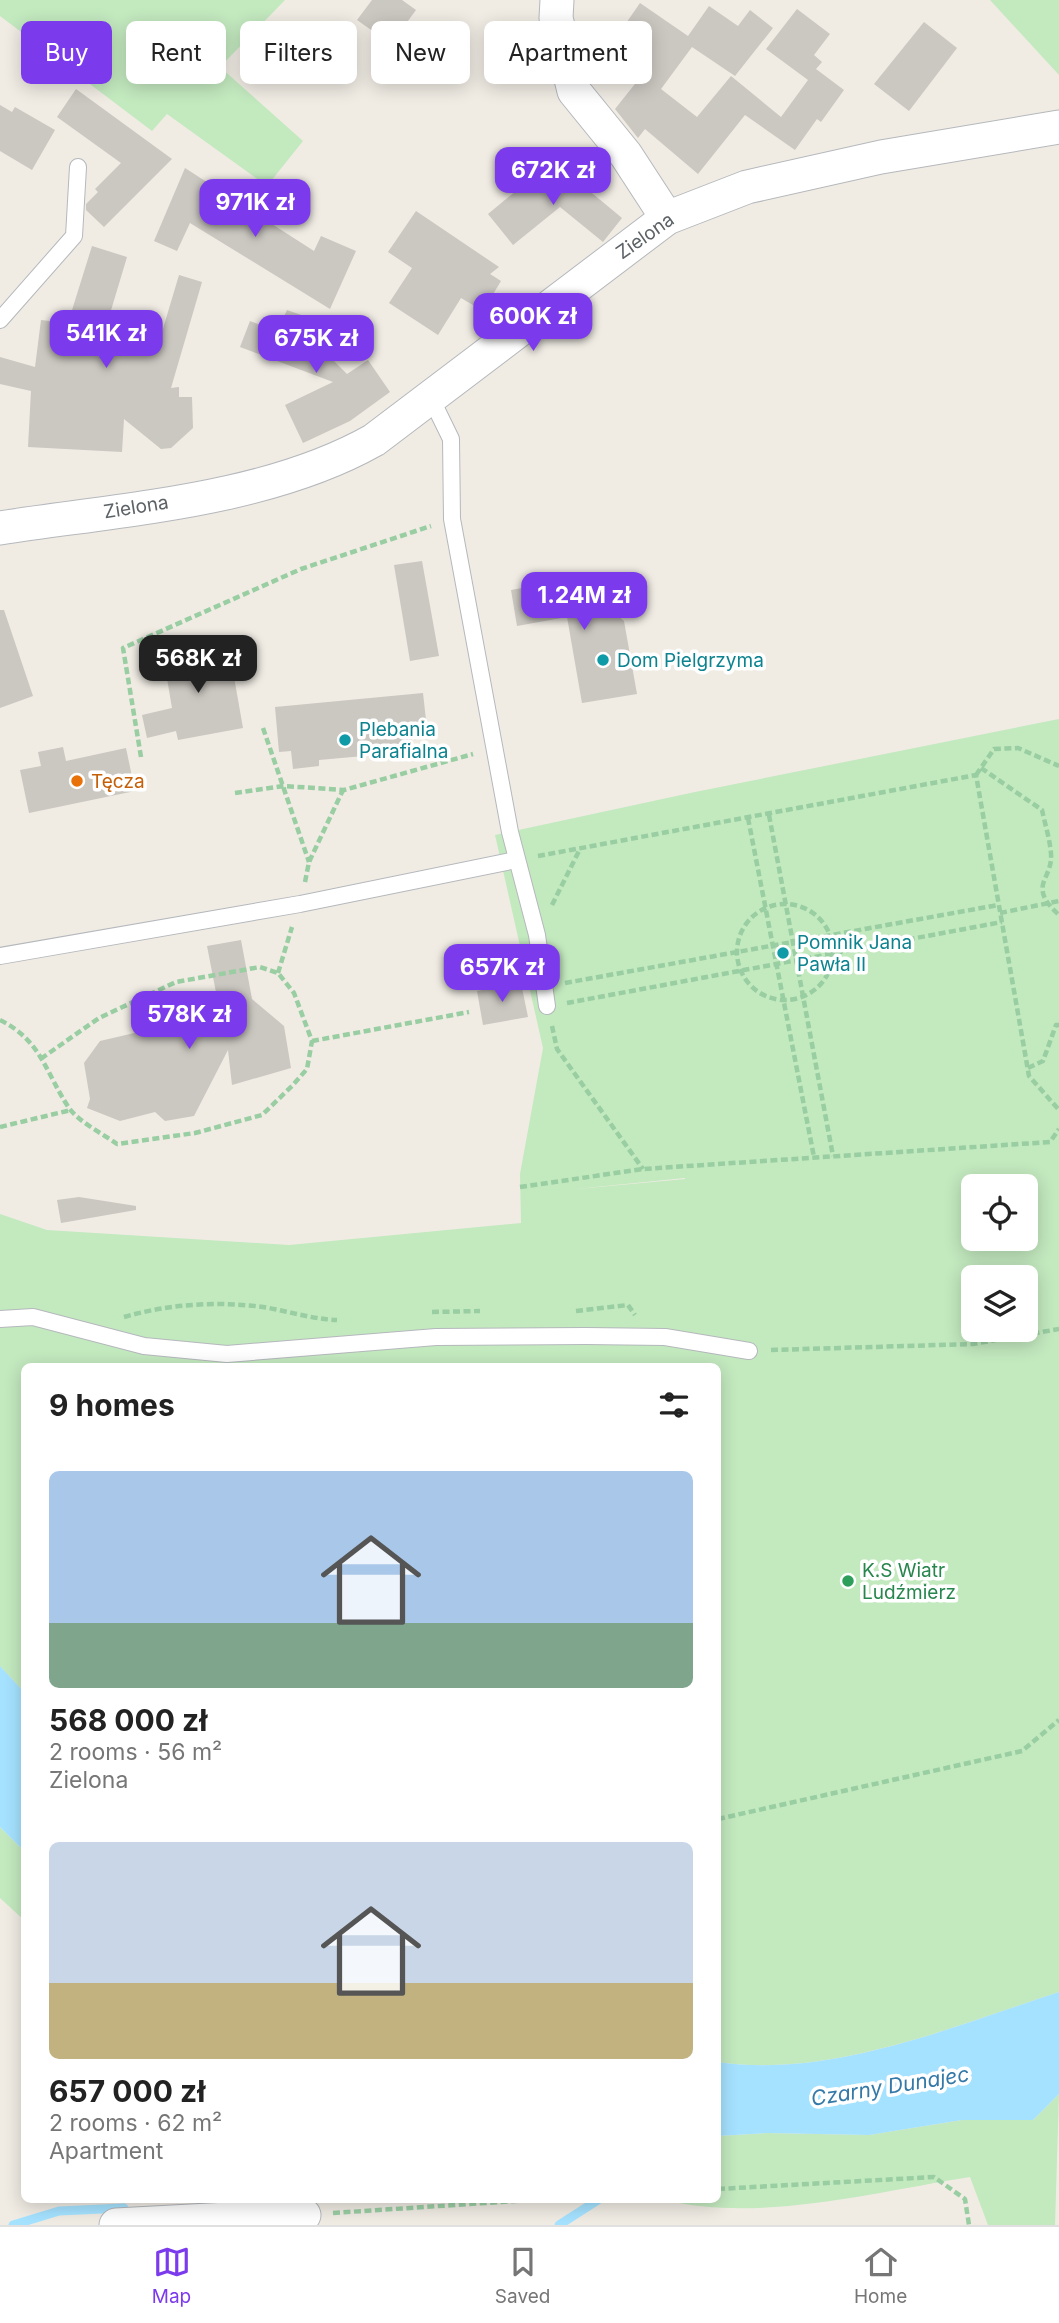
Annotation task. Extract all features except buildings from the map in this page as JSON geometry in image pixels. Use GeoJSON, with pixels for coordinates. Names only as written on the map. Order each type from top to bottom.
{"type":"FeatureCollection","features":[{"type":"Feature","properties":{"kind":"street"},"geometry":{"type":"LineString","coordinates":[[557,0],[556,18],[574,92],[626,155],[667,218]]}},
{"type":"Feature","properties":{"kind":"street","name":"Zielona"},"geometry":{"type":"LineString","coordinates":[[0,528],[226,493],[290,478],[336,461],[373,440],[667,218],[701,202],[770,181],[881,158],[1059,127]]}},
{"type":"Feature","properties":{"kind":"street"},"geometry":{"type":"LineString","coordinates":[[117,2225],[304,2215]]}},
{"type":"Feature","properties":{"kind":"lane"},"geometry":{"type":"LineString","coordinates":[[0,320],[74,236],[78,167]]}},
{"type":"Feature","properties":{"kind":"lane"},"geometry":{"type":"LineString","coordinates":[[430,396],[451,439],[452,519],[516,860],[537,935],[547,1006]]}},
{"type":"Feature","properties":{"kind":"lane"},"geometry":{"type":"LineString","coordinates":[[0,956],[300,904],[516,860]]}},
{"type":"Feature","properties":{"kind":"lane"},"geometry":{"type":"LineString","coordinates":[[0,1319],[33,1317],[144,1346],[227,1354],[436,1338],[642,1336],[665,1336],[749,1351]]}},
{"type":"Feature","properties":{"kind":"path"},"geometry":{"type":"LineString","coordinates":[[141,757],[123,648],[301,569],[452,519]]}},
{"type":"Feature","properties":{"kind":"path"},"geometry":{"type":"LineString","coordinates":[[263,728],[309,862]]}},
{"type":"Feature","properties":{"kind":"path"},"geometry":{"type":"LineString","coordinates":[[234,793],[284,786],[344,790],[494,748]]}},
{"type":"Feature","properties":{"kind":"path"},"geometry":{"type":"LineString","coordinates":[[516,860],[975,775],[994,749],[1018,748],[1059,766]]}},
{"type":"Feature","properties":{"kind":"path"},"geometry":{"type":"LineString","coordinates":[[981,768],[1042,810],[1051,858],[1042,880],[1047,904],[1059,915]]}},
{"type":"Feature","properties":{"kind":"path"},"geometry":{"type":"LineString","coordinates":[[975,775],[1029,1076],[1059,1110]]}},
{"type":"Feature","properties":{"kind":"path"},"geometry":{"type":"LineString","coordinates":[[769,814],[833,1156]]}},
{"type":"Feature","properties":{"kind":"path"},"geometry":{"type":"LineString","coordinates":[[748,818],[814,1157]]}},
{"type":"Feature","properties":{"kind":"path"},"geometry":{"type":"LineString","coordinates":[[537,935],[579,850]]}},
{"type":"Feature","properties":{"kind":"path"},"geometry":{"type":"LineString","coordinates":[[1000,913],[1059,901]]}},
{"type":"Feature","properties":{"kind":"path"},"geometry":{"type":"LineString","coordinates":[[785,904],[813,913],[830,935],[833,954],[824,980],[803,997],[784,1000],[758,992],[741,972],[736,953],[744,926],[766,907],[785,904]]}},
{"type":"Feature","properties":{"kind":"path"},"geometry":{"type":"LineString","coordinates":[[544,987],[999,905]]}},
{"type":"Feature","properties":{"kind":"path"},"geometry":{"type":"LineString","coordinates":[[643,1169],[557,1049],[547,1006],[1002,922]]}},
{"type":"Feature","properties":{"kind":"path"},"geometry":{"type":"LineString","coordinates":[[0,1020],[22,1031],[42,1058],[71,1110],[117,1144],[195,1133],[262,1115],[307,1069],[312,1041],[294,993],[278,973],[260,967],[176,982],[99,1018],[42,1058]]}},
{"type":"Feature","properties":{"kind":"path"},"geometry":{"type":"LineString","coordinates":[[312,1041],[468,1012]]}},
{"type":"Feature","properties":{"kind":"path"},"geometry":{"type":"LineString","coordinates":[[1028,1068],[1043,1060],[1056,1025],[1059,1025]]}},
{"type":"Feature","properties":{"kind":"path"},"geometry":{"type":"LineString","coordinates":[[0,1127],[71,1110]]}},
{"type":"Feature","properties":{"kind":"path"},"geometry":{"type":"LineString","coordinates":[[520,1187],[643,1169],[1050,1142],[1059,1129]]}},
{"type":"Feature","properties":{"kind":"path"},"geometry":{"type":"LineString","coordinates":[[569,1312],[628,1305],[635,1312],[642,1336]]}},
{"type":"Feature","properties":{"kind":"path"},"geometry":{"type":"LineString","coordinates":[[92,1333],[119,1318],[161,1307],[264,1307],[310,1319],[344,1320]]}},
{"type":"Feature","properties":{"kind":"path"},"geometry":{"type":"LineString","coordinates":[[419,1314],[482,1311]]}},
{"type":"Feature","properties":{"kind":"path"},"geometry":{"type":"LineString","coordinates":[[749,1351],[973,1344],[1059,1329]]}},
{"type":"Feature","properties":{"kind":"path"},"geometry":{"type":"LineString","coordinates":[[721,1818],[1022,1751],[1059,1720]]}},
{"type":"Feature","properties":{"kind":"path"},"geometry":{"type":"LineString","coordinates":[[721,2189],[934,2178],[965,2199],[969,2225]]}},
{"type":"Feature","properties":{"kind":"path"},"geometry":{"type":"LineString","coordinates":[[304,2215],[486,2203]]}},
{"type":"Feature","properties":{"kind":"green space"},"geometry":{"type":"Polygon","coordinates":[[[0,0],[285,0],[265,21],[240,21],[240,46],[226,61],[226,21],[126,21],[126,84],[226,84],[226,72],[303,141],[267,186],[167,114],[152,131],[90,84],[112,84],[112,21],[21,21],[21,32],[0,16],[0,0]]]}},
{"type":"Feature","properties":{"kind":"green space"},"geometry":{"type":"Polygon","coordinates":[[[990,0],[1059,0],[1059,75],[990,0]]]}},
{"type":"Feature","properties":{"kind":"green space"},"geometry":{"type":"Polygon","coordinates":[[[1059,719],[1059,1992],[934,2034],[847,2056],[803,2063],[760,2065],[721,2062],[721,1363],[21,1363],[21,1689],[0,1666],[0,1214],[47,1230],[289,1245],[521,1223],[520,1174],[543,1048],[495,835],[1059,719]],[[685,1178],[566,1190],[685,1179],[685,1178]]]}},
{"type":"Feature","properties":{"kind":"green space"},"geometry":{"type":"Polygon","coordinates":[[[0,1827],[21,1848],[21,1917],[0,1898],[0,1827]]]}},
{"type":"Feature","properties":{"kind":"green space"},"geometry":{"type":"Polygon","coordinates":[[[1059,2094],[1055,2225],[988,2225],[970,2177],[857,2197],[778,2207],[739,2208],[683,2203],[721,2203],[721,2136],[767,2133],[869,2135],[962,2120],[1033,2120],[1059,2094]]]}},
{"type":"Feature","properties":{"kind":"water"},"geometry":{"type":"Polygon","coordinates":[[[0,1666],[21,1689],[21,1848],[0,1827],[0,1666]]]}},
{"type":"Feature","properties":{"kind":"water","name":"Czarny Dunajec"},"geometry":{"type":"Polygon","coordinates":[[[1059,1992],[1059,2094],[1033,2120],[962,2120],[869,2135],[767,2133],[721,2136],[721,2062],[760,2065],[803,2063],[847,2056],[935,2034],[1059,1992]]]}},
{"type":"Feature","properties":{"kind":"waterway"},"geometry":{"type":"LineString","coordinates":[[201,2204],[216,2203]]}},
{"type":"Feature","properties":{"kind":"waterway"},"geometry":{"type":"LineString","coordinates":[[559,2225],[593,2203]]}},
{"type":"Feature","properties":{"kind":"waterway"},"geometry":{"type":"LineString","coordinates":[[13,2225],[59,2211],[124,2208]]}},
{"type":"Feature","properties":{"kind":"place","name":"Dom Pielgrzyma"},"geometry":{"type":"Point","coordinates":[603,660]}},
{"type":"Feature","properties":{"kind":"place","name":"Plebania Parafialna"},"geometry":{"type":"Point","coordinates":[345,740]}},
{"type":"Feature","properties":{"kind":"place","name":"Tęcza"},"geometry":{"type":"Point","coordinates":[77,781]}},
{"type":"Feature","properties":{"kind":"place","name":"Pomnik Jana Pawła II"},"geometry":{"type":"Point","coordinates":[783,953]}},
{"type":"Feature","properties":{"kind":"place","name":"K.S Wiatr Ludźmierz"},"geometry":{"type":"Point","coordinates":[848,1581]}}]}
